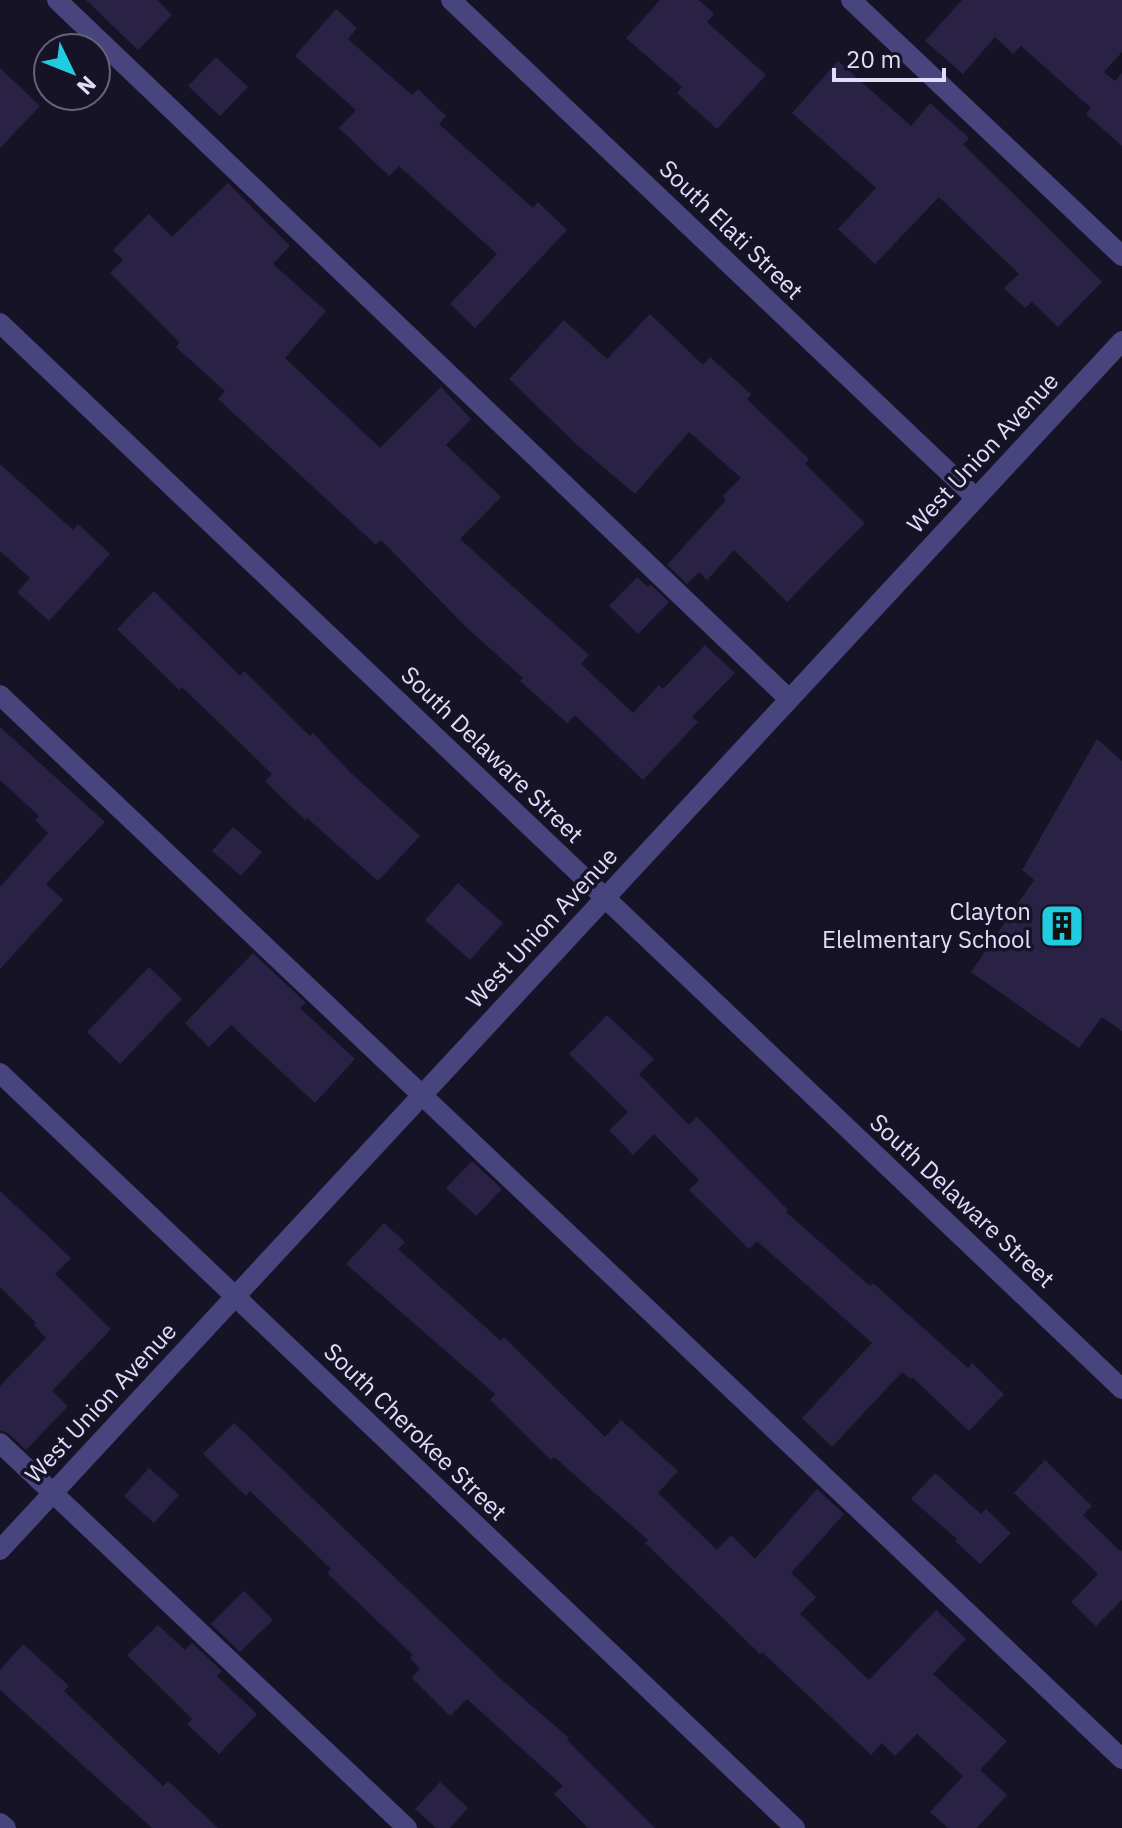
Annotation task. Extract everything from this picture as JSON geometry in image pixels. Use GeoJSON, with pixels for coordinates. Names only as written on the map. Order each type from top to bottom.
{"type":"FeatureCollection","features":[{"type":"Feature","properties":{"kind":"street"},"geometry":{"type":"LineString","coordinates":[[57,0],[789,699]]}},
{"type":"Feature","properties":{"kind":"street","name":"South Elati Street"},"geometry":{"type":"LineString","coordinates":[[451,0],[976,498]]}},
{"type":"Feature","properties":{"kind":"street"},"geometry":{"type":"LineString","coordinates":[[851,0],[1122,256]]}},
{"type":"Feature","properties":{"kind":"street","name":"South Delaware Street"},"geometry":{"type":"LineString","coordinates":[[0,323],[1122,1389]]}},
{"type":"Feature","properties":{"kind":"street","name":"West Union Avenue"},"geometry":{"type":"LineString","coordinates":[[0,1550],[1122,341]]}},
{"type":"Feature","properties":{"kind":"street"},"geometry":{"type":"LineString","coordinates":[[0,695],[1122,1759]]}},
{"type":"Feature","properties":{"kind":"street","name":"South Cherokee Street"},"geometry":{"type":"LineString","coordinates":[[0,1073],[795,1828]]}},
{"type":"Feature","properties":{"kind":"street"},"geometry":{"type":"LineString","coordinates":[[0,1443],[407,1828]]}},
{"type":"Feature","properties":{"kind":"street"},"geometry":{"type":"LineString","coordinates":[[0,1823],[6,1828]]}},
{"type":"Feature","properties":{"kind":"building"},"geometry":{"type":"Polygon","coordinates":[[[86,0],[157,0],[172,15],[138,50],[86,0]]]}},
{"type":"Feature","properties":{"kind":"building"},"geometry":{"type":"Polygon","coordinates":[[[660,0],[699,0],[714,14],[707,22],[766,75],[717,129],[677,93],[682,87],[626,38],[660,0]]]}},
{"type":"Feature","properties":{"kind":"building"},"geometry":{"type":"Polygon","coordinates":[[[962,0],[1122,0],[1122,52],[1104,72],[1115,81],[1122,73],[1122,146],[1086,114],[1091,108],[1021,46],[1013,54],[995,37],[963,74],[925,41],[962,0]]]}},
{"type":"Feature","properties":{"kind":"building"},"geometry":{"type":"Polygon","coordinates":[[[336,9],[357,28],[348,39],[412,95],[418,89],[446,116],[439,124],[533,208],[538,202],[567,230],[475,328],[450,304],[497,254],[399,166],[389,176],[339,128],[356,110],[295,56],[336,9]]]}},
{"type":"Feature","properties":{"kind":"building"},"geometry":{"type":"Polygon","coordinates":[[[216,57],[248,87],[220,116],[188,86],[216,57]]]}},
{"type":"Feature","properties":{"kind":"building"},"geometry":{"type":"Polygon","coordinates":[[[838,61],[911,126],[930,103],[969,138],[963,144],[1102,282],[1058,327],[1032,302],[1025,308],[1004,288],[1019,274],[939,197],[875,264],[838,229],[876,188],[792,113],[838,61]]]}},
{"type":"Feature","properties":{"kind":"building"},"geometry":{"type":"Polygon","coordinates":[[[0,68],[32,98],[34,112],[0,148],[0,68]]]}},
{"type":"Feature","properties":{"kind":"building"},"geometry":{"type":"Polygon","coordinates":[[[228,183],[290,246],[273,264],[326,311],[285,358],[380,448],[441,387],[471,419],[446,445],[501,497],[460,539],[589,655],[581,664],[633,713],[659,685],[663,689],[705,645],[735,673],[692,717],[698,722],[643,780],[575,715],[567,723],[520,681],[523,678],[467,628],[381,540],[376,545],[218,399],[225,391],[176,347],[180,343],[110,273],[123,260],[113,250],[149,214],[172,237],[228,183]]]}},
{"type":"Feature","properties":{"kind":"building"},"geometry":{"type":"Polygon","coordinates":[[[650,314],[703,365],[710,357],[751,394],[747,399],[809,459],[805,464],[865,523],[787,602],[734,550],[707,580],[699,572],[687,584],[667,565],[726,500],[723,496],[741,478],[689,432],[635,494],[576,444],[509,379],[564,320],[607,359],[650,314]]]}},
{"type":"Feature","properties":{"kind":"building"},"geometry":{"type":"Polygon","coordinates":[[[0,464],[73,530],[78,524],[110,554],[49,621],[17,592],[30,578],[0,551],[0,464]]]}},
{"type":"Feature","properties":{"kind":"building"},"geometry":{"type":"Polygon","coordinates":[[[637,577],[648,587],[650,584],[669,602],[638,634],[609,606],[637,577]]]}},
{"type":"Feature","properties":{"kind":"building"},"geometry":{"type":"Polygon","coordinates":[[[154,591],[240,676],[244,671],[420,836],[378,881],[307,818],[305,820],[265,781],[272,774],[117,629],[154,591]]]}},
{"type":"Feature","properties":{"kind":"building"},"geometry":{"type":"Polygon","coordinates":[[[0,727],[105,822],[46,884],[63,900],[0,969],[0,887],[48,833],[35,820],[39,816],[0,780],[0,727]]]}},
{"type":"Feature","properties":{"kind":"building","name":"Clayton Elelmentary School"},"geometry":{"type":"Polygon","coordinates":[[[1097,739],[1122,761],[1122,1031],[1102,1017],[1079,1048],[971,972],[1034,880],[1022,870],[1097,739]]]}},
{"type":"Feature","properties":{"kind":"building"},"geometry":{"type":"Polygon","coordinates":[[[233,827],[262,852],[241,876],[212,851],[233,827]]]}},
{"type":"Feature","properties":{"kind":"building"},"geometry":{"type":"Polygon","coordinates":[[[458,883],[503,923],[470,960],[425,920],[458,883]]]}},
{"type":"Feature","properties":{"kind":"building"},"geometry":{"type":"Polygon","coordinates":[[[253,953],[306,1003],[300,1008],[355,1059],[315,1103],[231,1025],[209,1047],[185,1023],[253,953]]]}},
{"type":"Feature","properties":{"kind":"building"},"geometry":{"type":"Polygon","coordinates":[[[149,967],[182,999],[120,1064],[87,1032],[149,967]]]}},
{"type":"Feature","properties":{"kind":"building"},"geometry":{"type":"Polygon","coordinates":[[[607,1015],[654,1059],[639,1074],[689,1125],[697,1117],[788,1210],[786,1212],[870,1286],[873,1283],[968,1368],[972,1363],[1004,1394],[969,1431],[912,1377],[910,1379],[902,1372],[832,1447],[802,1418],[872,1343],[757,1241],[749,1249],[689,1190],[699,1180],[654,1134],[633,1155],[609,1130],[628,1112],[569,1054],[607,1015]]]}},
{"type":"Feature","properties":{"kind":"building"},"geometry":{"type":"Polygon","coordinates":[[[472,1161],[502,1189],[476,1216],[446,1188],[472,1161]]]}},
{"type":"Feature","properties":{"kind":"building"},"geometry":{"type":"Polygon","coordinates":[[[0,1191],[71,1258],[55,1274],[111,1329],[52,1391],[68,1406],[26,1450],[0,1430],[0,1386],[46,1338],[34,1325],[36,1323],[0,1287],[0,1191]]]}},
{"type":"Feature","properties":{"kind":"building"},"geometry":{"type":"Polygon","coordinates":[[[384,1223],[405,1242],[398,1249],[501,1341],[504,1337],[605,1437],[621,1420],[678,1471],[658,1493],[717,1550],[731,1535],[755,1559],[817,1489],[844,1514],[791,1573],[816,1597],[800,1614],[869,1680],[936,1610],[966,1639],[933,1674],[1007,1741],[980,1770],[1007,1795],[977,1828],[948,1828],[930,1812],[963,1776],[917,1734],[895,1756],[882,1743],[871,1755],[762,1652],[760,1654],[645,1543],[648,1540],[554,1457],[551,1460],[490,1400],[495,1394],[346,1264],[384,1223]]]}},
{"type":"Feature","properties":{"kind":"building"},"geometry":{"type":"Polygon","coordinates":[[[234,1423],[503,1681],[569,1738],[567,1740],[655,1828],[588,1828],[554,1794],[563,1786],[467,1699],[450,1716],[412,1678],[420,1669],[410,1658],[413,1655],[327,1573],[331,1569],[250,1491],[246,1496],[203,1454],[234,1423]]]}},
{"type":"Feature","properties":{"kind":"building"},"geometry":{"type":"Polygon","coordinates":[[[1045,1460],[1092,1506],[1083,1515],[1122,1550],[1122,1600],[1096,1626],[1071,1602],[1098,1574],[1014,1493],[1045,1460]]]}},
{"type":"Feature","properties":{"kind":"building"},"geometry":{"type":"Polygon","coordinates":[[[149,1468],[179,1495],[154,1523],[124,1496],[149,1468]]]}},
{"type":"Feature","properties":{"kind":"building"},"geometry":{"type":"Polygon","coordinates":[[[935,1473],[981,1514],[986,1509],[1011,1533],[980,1564],[955,1541],[957,1539],[911,1499],[935,1473]]]}},
{"type":"Feature","properties":{"kind":"building"},"geometry":{"type":"Polygon","coordinates":[[[244,1591],[273,1620],[240,1652],[211,1624],[244,1591]]]}},
{"type":"Feature","properties":{"kind":"building"},"geometry":{"type":"Polygon","coordinates":[[[158,1625],[185,1650],[192,1643],[222,1671],[217,1676],[257,1714],[219,1754],[187,1724],[192,1719],[127,1655],[158,1625]]]}},
{"type":"Feature","properties":{"kind":"building"},"geometry":{"type":"Polygon","coordinates":[[[23,1644],[69,1686],[64,1691],[163,1786],[168,1781],[218,1828],[152,1828],[0,1690],[0,1670],[23,1644]]]}},
{"type":"Feature","properties":{"kind":"building"},"geometry":{"type":"Polygon","coordinates":[[[440,1782],[468,1808],[450,1828],[436,1828],[415,1809],[440,1782]]]}},
{"type":"Feature","properties":{"kind":"place","name":"Clayton Elelmentary School"},"geometry":{"type":"Point","coordinates":[1062,926]}}]}
